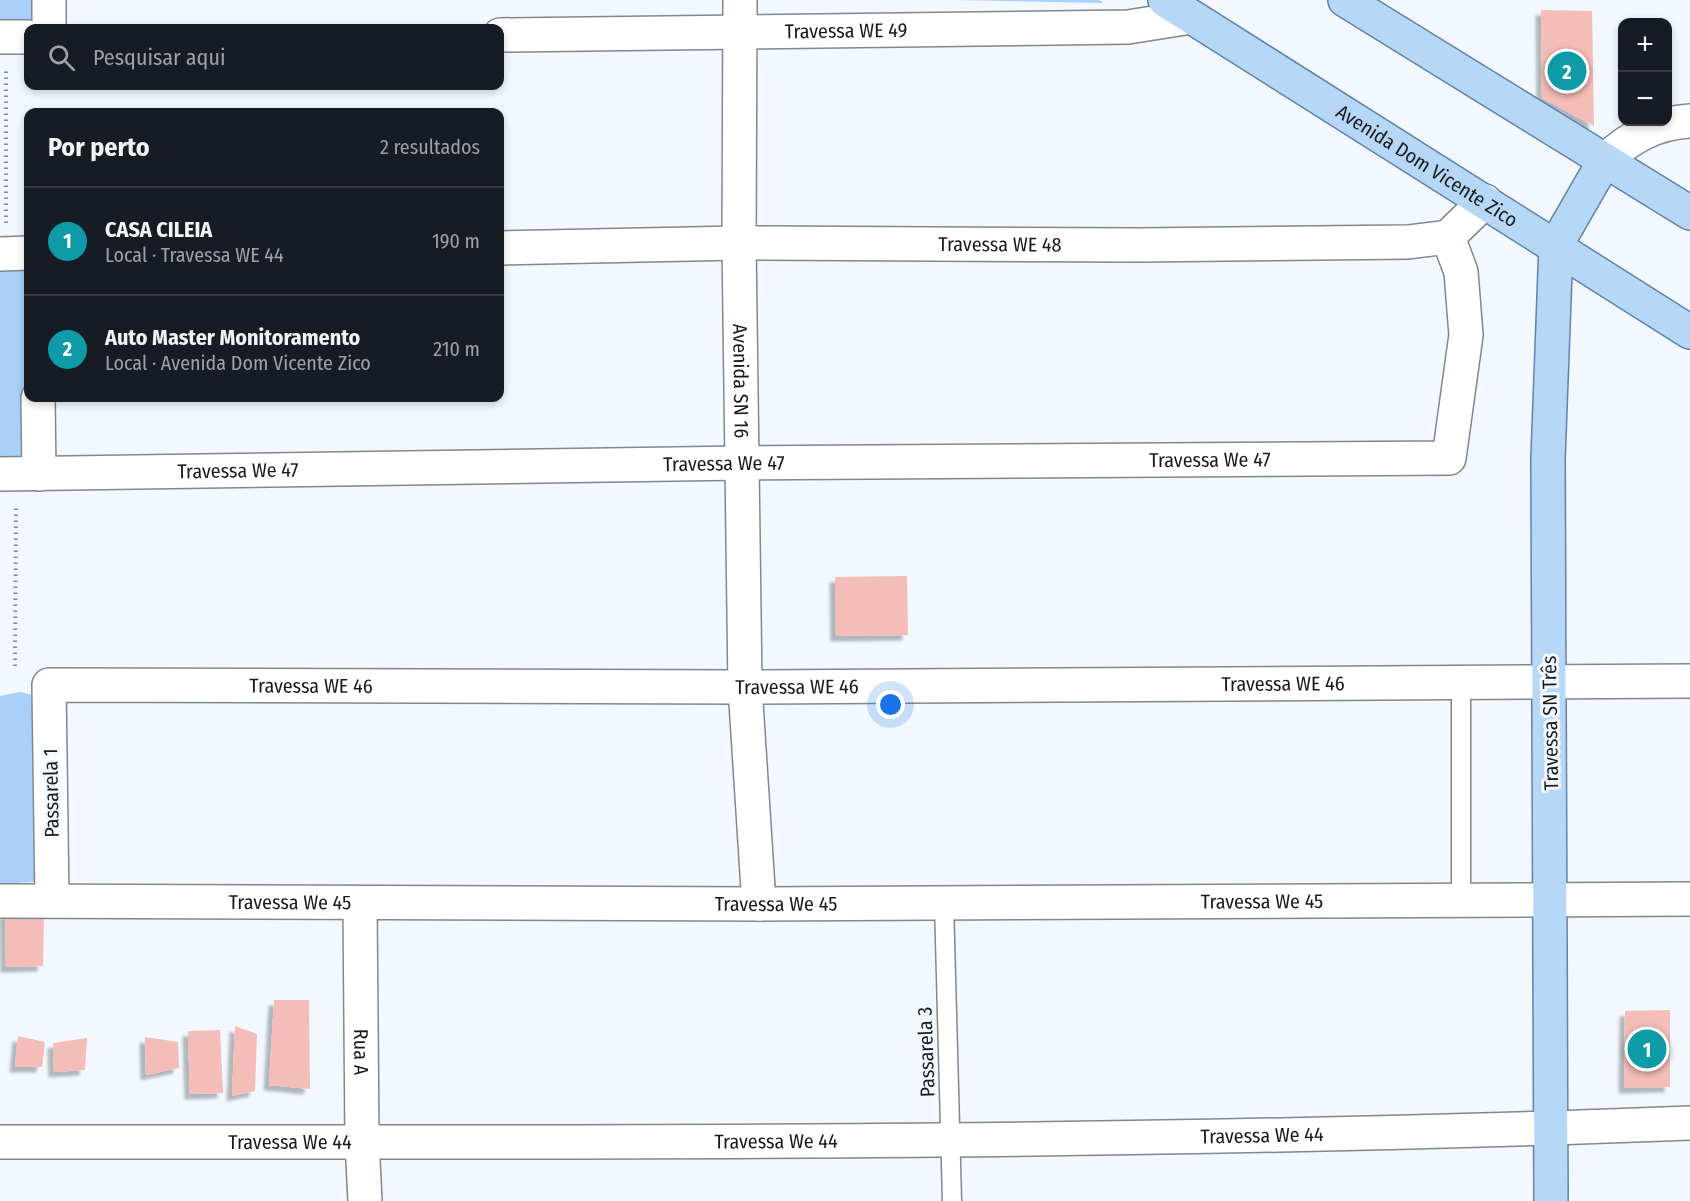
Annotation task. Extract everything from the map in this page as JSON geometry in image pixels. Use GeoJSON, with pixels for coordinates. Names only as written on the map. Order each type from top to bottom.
{"type":"FeatureCollection","features":[{"type":"Feature","properties":{"kind":"main road"},"geometry":{"type":"LineString","coordinates":[[1346,0],[1601,167],[1690,234]]}},
{"type":"Feature","properties":{"kind":"main road","name":"Avenida Dom Vicente Zico"},"geometry":{"type":"LineString","coordinates":[[1178,8],[1556,245],[1690,332]]}},
{"type":"Feature","properties":{"kind":"main road"},"geometry":{"type":"LineString","coordinates":[[1601,167],[1690,213]]}},
{"type":"Feature","properties":{"kind":"main road"},"geometry":{"type":"LineString","coordinates":[[1556,245],[1601,167]]}},
{"type":"Feature","properties":{"kind":"main road","name":"Travessa SN Três"},"geometry":{"type":"LineString","coordinates":[[1551,1201],[1552,898],[1548,459],[1556,245]]}},
{"type":"Feature","properties":{"kind":"street"},"geometry":{"type":"LineString","coordinates":[[49,0],[49,24]]}},
{"type":"Feature","properties":{"kind":"street","name":"Avenida SN 16"},"geometry":{"type":"LineString","coordinates":[[740,0],[739,243],[746,687],[759,904]]}},
{"type":"Feature","properties":{"kind":"street","name":"Travessa WE 49"},"geometry":{"type":"LineString","coordinates":[[504,34],[1128,27],[1178,8]]}},
{"type":"Feature","properties":{"kind":"street"},"geometry":{"type":"LineString","coordinates":[[1601,167],[1624,143],[1647,129],[1690,121]]}},
{"type":"Feature","properties":{"kind":"street"},"geometry":{"type":"LineString","coordinates":[[1448,237],[1485,201]]}},
{"type":"Feature","properties":{"kind":"street","name":"Travessa WE 48"},"geometry":{"type":"LineString","coordinates":[[504,248],[739,243],[1386,243],[1427,241],[1448,237]]}},
{"type":"Feature","properties":{"kind":"street","name":"Travessa We 47"},"geometry":{"type":"LineString","coordinates":[[18,474],[742,463],[1449,458],[1466,335],[1461,272],[1448,237]]}},
{"type":"Feature","properties":{"kind":"street"},"geometry":{"type":"LineString","coordinates":[[18,474],[37,402]]}},
{"type":"Feature","properties":{"kind":"street","name":"Travessa WE 46"},"geometry":{"type":"LineString","coordinates":[[49,685],[746,687],[1550,680],[1690,681]]}},
{"type":"Feature","properties":{"kind":"street","name":"Passarela 1"},"geometry":{"type":"LineString","coordinates":[[49,685],[52,901]]}},
{"type":"Feature","properties":{"kind":"street"},"geometry":{"type":"LineString","coordinates":[[1552,898],[1690,899]]}},
{"type":"Feature","properties":{"kind":"street","name":"Travessa We 45"},"geometry":{"type":"LineString","coordinates":[[0,901],[759,904],[1552,898]]}},
{"type":"Feature","properties":{"kind":"street","name":"Rua A"},"geometry":{"type":"LineString","coordinates":[[360,904],[362,1141],[365,1201]]}},
{"type":"Feature","properties":{"kind":"street"},"geometry":{"type":"LineString","coordinates":[[1550,1127],[1690,1123]]}},
{"type":"Feature","properties":{"kind":"street","name":"Travessa We 44"},"geometry":{"type":"LineString","coordinates":[[0,1143],[951,1139],[1409,1133],[1550,1127]]}},
{"type":"Feature","properties":{"kind":"lane"},"geometry":{"type":"LineString","coordinates":[[1461,681],[1461,899]]}},
{"type":"Feature","properties":{"kind":"lane","name":"Passarela 3"},"geometry":{"type":"LineString","coordinates":[[944,902],[952,1201]]}},
{"type":"Feature","properties":{"kind":"path"},"geometry":{"type":"LineString","coordinates":[[11,37],[11,253]]}},
{"type":"Feature","properties":{"kind":"path"},"geometry":{"type":"LineString","coordinates":[[15,666],[18,474]]}},
{"type":"Feature","properties":{"kind":"shaded area"},"geometry":{"type":"Polygon","coordinates":[[[0,0],[31,0],[31,24],[0,24],[0,0]]]}},
{"type":"Feature","properties":{"kind":"shaded area"},"geometry":{"type":"Polygon","coordinates":[[[953,0],[1099,0],[1104,3],[953,0]]]}},
{"type":"Feature","properties":{"kind":"shaded area"},"geometry":{"type":"Polygon","coordinates":[[[24,253],[24,402],[29,402],[39,474],[0,474],[0,254],[24,253]]]}},
{"type":"Feature","properties":{"kind":"shaded area"},"geometry":{"type":"Polygon","coordinates":[[[19,692],[33,695],[34,882],[0,884],[0,696],[19,692]]]}},
{"type":"Feature","properties":{"kind":"building"},"geometry":{"type":"Polygon","coordinates":[[[1541,10],[1592,11],[1594,126],[1542,98],[1541,10]]]}},
{"type":"Feature","properties":{"kind":"building"},"geometry":{"type":"Polygon","coordinates":[[[907,576],[908,635],[836,636],[835,577],[907,576]]]}},
{"type":"Feature","properties":{"kind":"building"},"geometry":{"type":"Polygon","coordinates":[[[5,912],[44,912],[43,966],[6,967],[5,912]]]}},
{"type":"Feature","properties":{"kind":"building"},"geometry":{"type":"Polygon","coordinates":[[[274,1000],[309,1000],[310,1089],[269,1085],[274,1000]]]}},
{"type":"Feature","properties":{"kind":"building"},"geometry":{"type":"Polygon","coordinates":[[[1670,1010],[1670,1087],[1624,1088],[1625,1011],[1670,1010]]]}},
{"type":"Feature","properties":{"kind":"building"},"geometry":{"type":"Polygon","coordinates":[[[235,1026],[257,1034],[255,1091],[232,1096],[235,1026]]]}},
{"type":"Feature","properties":{"kind":"building"},"geometry":{"type":"Polygon","coordinates":[[[220,1030],[223,1093],[190,1094],[188,1031],[220,1030]]]}},
{"type":"Feature","properties":{"kind":"building"},"geometry":{"type":"Polygon","coordinates":[[[18,1036],[45,1042],[42,1067],[15,1067],[18,1036]]]}},
{"type":"Feature","properties":{"kind":"building"},"geometry":{"type":"Polygon","coordinates":[[[145,1037],[178,1042],[179,1068],[146,1075],[145,1037]]]}},
{"type":"Feature","properties":{"kind":"building"},"geometry":{"type":"Polygon","coordinates":[[[87,1038],[85,1070],[54,1072],[53,1043],[87,1038]]]}},
{"type":"Feature","properties":{"kind":"place","name":"Auto Master Monitoramento"},"geometry":{"type":"Point","coordinates":[1567,71]}},
{"type":"Feature","properties":{"kind":"place","name":"CASA CILEIA"},"geometry":{"type":"Point","coordinates":[1647,1049]}}]}
